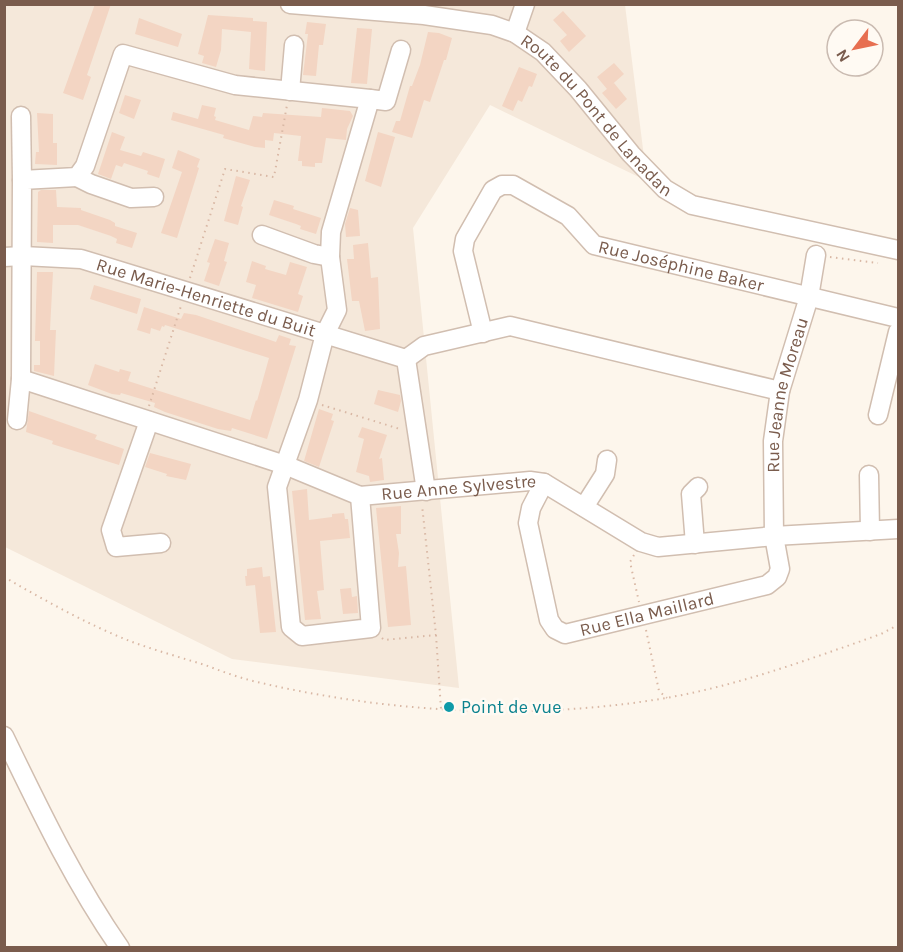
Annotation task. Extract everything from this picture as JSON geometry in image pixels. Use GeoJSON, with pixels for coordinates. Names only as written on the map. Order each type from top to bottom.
{"type":"FeatureCollection","features":[{"type":"Feature","properties":{"kind":"street","name":"Route du Pont de Lanadan"},"geometry":{"type":"LineString","coordinates":[[290,4],[424,15],[492,25],[515,33],[543,52],[578,89],[631,154],[665,189],[692,205],[893,257]]}},
{"type":"Feature","properties":{"kind":"street"},"geometry":{"type":"LineString","coordinates":[[515,33],[525,4]]}},
{"type":"Feature","properties":{"kind":"street"},"geometry":{"type":"LineString","coordinates":[[290,91],[294,45]]}},
{"type":"Feature","properties":{"kind":"street"},"geometry":{"type":"LineString","coordinates":[[77,177],[85,166],[123,54],[236,84],[386,101],[401,50]]}},
{"type":"Feature","properties":{"kind":"street"},"geometry":{"type":"LineString","coordinates":[[360,496],[371,628],[302,636],[291,627],[277,487],[308,400],[325,334],[337,310],[330,257],[331,232],[370,99]]}},
{"type":"Feature","properties":{"kind":"street"},"geometry":{"type":"LineString","coordinates":[[17,420],[21,380],[23,256],[21,116]]}},
{"type":"Feature","properties":{"kind":"street"},"geometry":{"type":"LineString","coordinates":[[22,180],[77,177],[131,198],[154,197]]}},
{"type":"Feature","properties":{"kind":"street","name":"Rue Joséphine Baker"},"geometry":{"type":"LineString","coordinates":[[483,333],[464,251],[465,239],[493,190],[502,185],[513,185],[568,216],[594,245],[898,318]]}},
{"type":"Feature","properties":{"kind":"street"},"geometry":{"type":"LineString","coordinates":[[262,235],[314,254],[330,257]]}},
{"type":"Feature","properties":{"kind":"street","name":"Rue Jeanne Moreau"},"geometry":{"type":"LineString","coordinates":[[774,536],[773,441],[780,391],[809,297],[816,255]]}},
{"type":"Feature","properties":{"kind":"street","name":"Rue Marie-Henriette du Buit"},"geometry":{"type":"LineString","coordinates":[[4,257],[81,259],[406,358]]}},
{"type":"Feature","properties":{"kind":"street"},"geometry":{"type":"LineString","coordinates":[[423,491],[418,435],[406,358],[424,346],[510,326],[780,391]]}},
{"type":"Feature","properties":{"kind":"street"},"geometry":{"type":"LineString","coordinates":[[878,415],[898,332]]}},
{"type":"Feature","properties":{"kind":"street","name":"Rue Anne Sylvestre"},"geometry":{"type":"LineString","coordinates":[[21,380],[285,465],[360,496],[530,481],[544,483],[641,542],[658,548],[774,536],[898,529]]}},
{"type":"Feature","properties":{"kind":"street"},"geometry":{"type":"LineString","coordinates":[[149,421],[111,530],[116,547],[160,543]]}},
{"type":"Feature","properties":{"kind":"street"},"geometry":{"type":"LineString","coordinates":[[584,507],[604,474],[607,460]]}},
{"type":"Feature","properties":{"kind":"street"},"geometry":{"type":"LineString","coordinates":[[869,475],[870,531]]}},
{"type":"Feature","properties":{"kind":"street","name":"Rue Ella Maillard"},"geometry":{"type":"LineString","coordinates":[[544,483],[531,508],[528,523],[549,620],[555,629],[565,634],[767,585],[777,577],[780,569],[774,536]]}},
{"type":"Feature","properties":{"kind":"street"},"geometry":{"type":"LineString","coordinates":[[695,544],[691,494],[698,487]]}},
{"type":"Feature","properties":{"kind":"street"},"geometry":{"type":"LineString","coordinates":[[4,736],[46,823],[101,920],[120,948]]}},
{"type":"Feature","properties":{"kind":"path"},"geometry":{"type":"LineString","coordinates":[[149,421],[149,404],[225,169],[274,177],[290,91]]}},
{"type":"Feature","properties":{"kind":"path"},"geometry":{"type":"LineString","coordinates":[[816,255],[893,257]]}},
{"type":"Feature","properties":{"kind":"path"},"geometry":{"type":"LineString","coordinates":[[308,400],[418,435]]}},
{"type":"Feature","properties":{"kind":"path"},"geometry":{"type":"LineString","coordinates":[[423,491],[441,709]]}},
{"type":"Feature","properties":{"kind":"path"},"geometry":{"type":"LineString","coordinates":[[641,542],[630,562],[659,691],[667,698]]}},
{"type":"Feature","properties":{"kind":"path"},"geometry":{"type":"LineString","coordinates":[[4,577],[55,606],[134,642],[252,681],[351,699],[441,709],[503,712],[569,709],[667,698],[765,675],[898,625]]}},
{"type":"Feature","properties":{"kind":"path"},"geometry":{"type":"LineString","coordinates":[[371,628],[384,640],[436,635]]}},
{"type":"Feature","properties":{"kind":"shaded area"},"geometry":{"type":"Polygon","coordinates":[[[4,5],[625,5],[647,181],[490,105],[413,228],[459,688],[232,659],[5,547],[4,5]]]}},
{"type":"Feature","properties":{"kind":"building"},"geometry":{"type":"Polygon","coordinates":[[[95,4],[111,4],[87,75],[91,77],[83,100],[63,93],[95,4]]]}},
{"type":"Feature","properties":{"kind":"building"},"geometry":{"type":"Polygon","coordinates":[[[563,11],[586,36],[569,52],[560,41],[567,35],[553,20],[563,11]]]}},
{"type":"Feature","properties":{"kind":"building"},"geometry":{"type":"Polygon","coordinates":[[[208,15],[253,18],[253,21],[267,22],[265,71],[249,69],[251,32],[222,29],[221,50],[216,67],[202,63],[204,56],[198,54],[208,15]]]}},
{"type":"Feature","properties":{"kind":"building"},"geometry":{"type":"Polygon","coordinates":[[[139,18],[182,34],[178,47],[135,34],[139,18]]]}},
{"type":"Feature","properties":{"kind":"building"},"geometry":{"type":"Polygon","coordinates":[[[307,22],[326,24],[323,45],[319,45],[316,76],[303,75],[308,34],[305,34],[307,22]]]}},
{"type":"Feature","properties":{"kind":"building"},"geometry":{"type":"Polygon","coordinates":[[[357,28],[372,29],[367,84],[351,83],[357,28]]]}},
{"type":"Feature","properties":{"kind":"building"},"geometry":{"type":"Polygon","coordinates":[[[428,32],[452,38],[430,102],[424,100],[412,138],[392,132],[396,121],[400,121],[410,86],[412,86],[420,65],[428,32]]]}},
{"type":"Feature","properties":{"kind":"building"},"geometry":{"type":"Polygon","coordinates":[[[614,63],[624,74],[607,89],[597,77],[614,63]]]}},
{"type":"Feature","properties":{"kind":"building"},"geometry":{"type":"Polygon","coordinates":[[[519,67],[537,74],[532,87],[529,86],[522,102],[518,100],[513,111],[502,106],[519,67]]]}},
{"type":"Feature","properties":{"kind":"building"},"geometry":{"type":"Polygon","coordinates":[[[614,83],[627,99],[616,109],[602,93],[614,83]]]}},
{"type":"Feature","properties":{"kind":"building"},"geometry":{"type":"Polygon","coordinates":[[[125,95],[141,100],[134,119],[119,113],[125,95]]]}},
{"type":"Feature","properties":{"kind":"building"},"geometry":{"type":"Polygon","coordinates":[[[202,105],[216,108],[215,120],[249,130],[253,116],[262,117],[263,113],[321,117],[322,108],[350,111],[353,116],[347,129],[346,140],[326,138],[322,163],[315,163],[315,167],[302,166],[302,161],[298,161],[301,136],[274,133],[273,141],[265,140],[265,148],[255,147],[223,138],[224,135],[171,120],[173,112],[198,119],[202,105]]]}},
{"type":"Feature","properties":{"kind":"building"},"geometry":{"type":"Polygon","coordinates":[[[37,113],[53,114],[53,143],[57,143],[57,165],[35,164],[36,152],[39,152],[37,113]]]}},
{"type":"Feature","properties":{"kind":"building"},"geometry":{"type":"Polygon","coordinates":[[[112,132],[125,137],[120,150],[141,156],[143,152],[165,159],[159,178],[147,174],[148,171],[124,163],[122,167],[116,165],[111,179],[98,174],[112,132]]]}},
{"type":"Feature","properties":{"kind":"building"},"geometry":{"type":"Polygon","coordinates":[[[378,132],[395,137],[381,187],[365,181],[378,132]]]}},
{"type":"Feature","properties":{"kind":"building"},"geometry":{"type":"Polygon","coordinates":[[[178,150],[200,159],[177,238],[161,233],[182,172],[172,168],[178,150]]]}},
{"type":"Feature","properties":{"kind":"building"},"geometry":{"type":"Polygon","coordinates":[[[236,176],[250,180],[241,206],[243,207],[238,225],[224,221],[236,176]]]}},
{"type":"Feature","properties":{"kind":"building"},"geometry":{"type":"Polygon","coordinates":[[[56,190],[57,207],[81,208],[81,210],[110,220],[115,223],[115,226],[137,233],[132,248],[116,243],[117,239],[111,236],[78,225],[53,225],[53,243],[37,242],[38,192],[56,190]]]}},
{"type":"Feature","properties":{"kind":"building"},"geometry":{"type":"Polygon","coordinates":[[[274,200],[321,218],[316,234],[269,215],[274,200]]]}},
{"type":"Feature","properties":{"kind":"building"},"geometry":{"type":"Polygon","coordinates":[[[350,208],[358,210],[360,236],[346,237],[345,224],[350,208]]]}},
{"type":"Feature","properties":{"kind":"building"},"geometry":{"type":"Polygon","coordinates":[[[215,239],[229,243],[224,261],[227,262],[219,286],[204,281],[210,263],[207,262],[215,239]]]}},
{"type":"Feature","properties":{"kind":"building"},"geometry":{"type":"Polygon","coordinates":[[[368,243],[371,278],[378,277],[380,329],[365,331],[359,301],[352,301],[347,259],[354,259],[353,245],[368,243]]]}},
{"type":"Feature","properties":{"kind":"building"},"geometry":{"type":"Polygon","coordinates":[[[252,261],[266,266],[265,269],[286,275],[290,262],[307,267],[298,294],[303,296],[298,312],[252,298],[256,285],[246,282],[252,261]]]}},
{"type":"Feature","properties":{"kind":"building"},"geometry":{"type":"Polygon","coordinates":[[[37,272],[53,272],[50,330],[56,330],[54,376],[34,371],[34,365],[40,365],[40,341],[35,341],[37,272]]]}},
{"type":"Feature","properties":{"kind":"building"},"geometry":{"type":"Polygon","coordinates":[[[94,285],[141,299],[137,314],[90,299],[94,285]]]}},
{"type":"Feature","properties":{"kind":"building"},"geometry":{"type":"Polygon","coordinates":[[[144,307],[181,319],[184,313],[196,315],[276,342],[279,335],[291,339],[289,345],[296,346],[267,439],[232,428],[231,431],[218,429],[165,412],[154,407],[155,403],[121,393],[120,395],[112,394],[88,385],[95,364],[119,372],[120,369],[131,372],[128,381],[250,420],[269,358],[165,325],[160,331],[151,328],[150,334],[137,330],[144,307]]]}},
{"type":"Feature","properties":{"kind":"building"},"geometry":{"type":"Polygon","coordinates":[[[378,390],[400,395],[398,412],[374,404],[378,390]]]}},
{"type":"Feature","properties":{"kind":"building"},"geometry":{"type":"Polygon","coordinates":[[[319,409],[333,414],[331,420],[334,421],[319,467],[304,461],[319,409]]]}},
{"type":"Feature","properties":{"kind":"building"},"geometry":{"type":"Polygon","coordinates":[[[29,411],[97,435],[95,439],[124,449],[119,465],[52,444],[53,441],[26,432],[29,411]]]}},
{"type":"Feature","properties":{"kind":"building"},"geometry":{"type":"Polygon","coordinates":[[[362,427],[387,435],[379,459],[382,458],[384,480],[370,482],[369,476],[356,472],[364,439],[358,437],[362,427]]]}},
{"type":"Feature","properties":{"kind":"building"},"geometry":{"type":"Polygon","coordinates":[[[150,453],[191,464],[186,480],[166,476],[167,474],[145,467],[150,453]]]}},
{"type":"Feature","properties":{"kind":"building"},"geometry":{"type":"Polygon","coordinates":[[[307,489],[309,520],[344,513],[345,519],[348,519],[350,538],[320,541],[324,590],[317,591],[321,619],[305,620],[292,491],[307,489]]]}},
{"type":"Feature","properties":{"kind":"building"},"geometry":{"type":"Polygon","coordinates":[[[401,506],[401,534],[396,534],[399,553],[398,567],[406,566],[411,625],[388,627],[376,508],[401,506]]]}},
{"type":"Feature","properties":{"kind":"building"},"geometry":{"type":"Polygon","coordinates":[[[262,567],[263,577],[270,576],[276,632],[260,633],[255,585],[246,586],[247,569],[262,567]]]}},
{"type":"Feature","properties":{"kind":"building"},"geometry":{"type":"Polygon","coordinates":[[[351,588],[352,597],[357,596],[358,613],[343,614],[340,589],[351,588]]]}},
{"type":"Feature","properties":{"kind":"place","name":"Point de vue"},"geometry":{"type":"Point","coordinates":[449,707]}}]}
